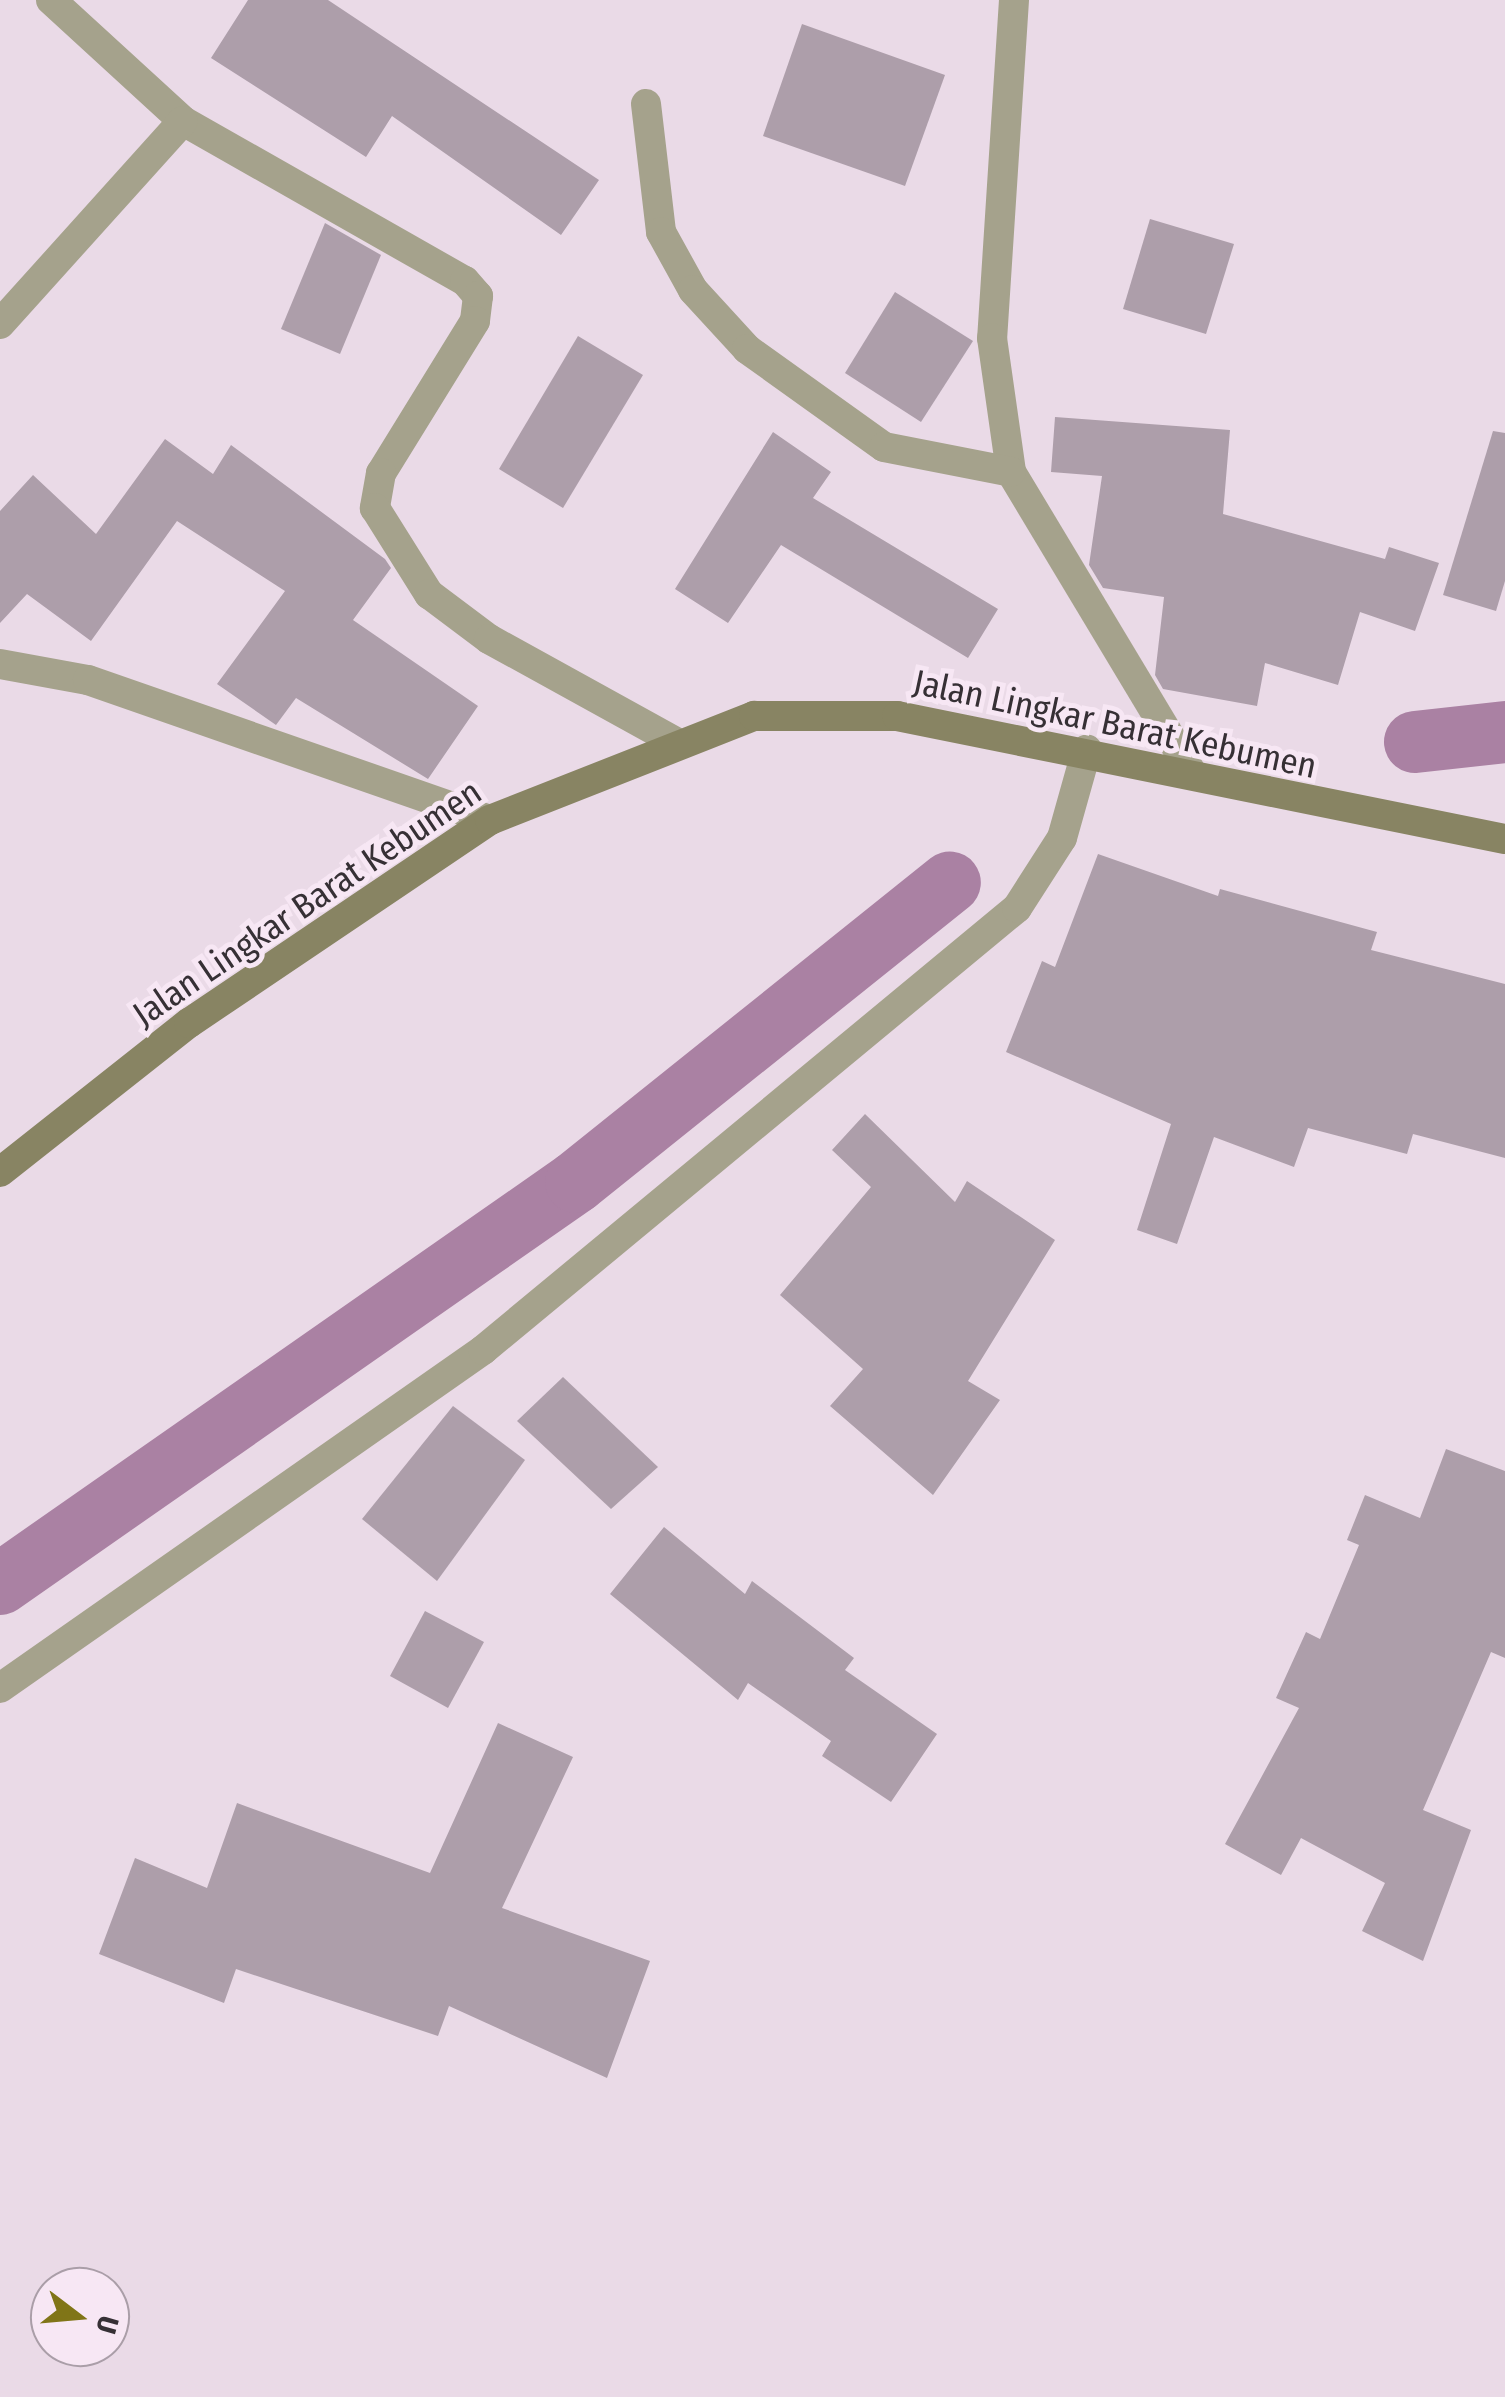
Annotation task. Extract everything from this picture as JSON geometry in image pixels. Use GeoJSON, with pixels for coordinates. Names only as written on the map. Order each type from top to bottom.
{"type":"FeatureCollection","features":[{"type":"Feature","properties":{"kind":"main road","name":"Jalan Lingkar Barat Kebumen"},"geometry":{"type":"LineString","coordinates":[[0,1172],[189,1022],[490,820],[674,741],[754,716],[896,716],[992,742],[1087,750],[1505,839]]}},
{"type":"Feature","properties":{"kind":"street"},"geometry":{"type":"LineString","coordinates":[[51,0],[184,121],[478,296],[474,321],[381,473],[375,508],[428,594],[488,639],[674,741]]}},
{"type":"Feature","properties":{"kind":"street"},"geometry":{"type":"LineString","coordinates":[[1014,0],[992,338],[1011,472],[1192,773]]}},
{"type":"Feature","properties":{"kind":"street"},"geometry":{"type":"LineString","coordinates":[[646,104],[661,232],[693,290],[747,349],[884,446],[1011,472]]}},
{"type":"Feature","properties":{"kind":"street"},"geometry":{"type":"LineString","coordinates":[[0,324],[184,121]]}},
{"type":"Feature","properties":{"kind":"street"},"geometry":{"type":"LineString","coordinates":[[0,664],[88,680],[490,820]]}},
{"type":"Feature","properties":{"kind":"street"},"geometry":{"type":"LineString","coordinates":[[0,1688],[483,1350],[1016,908],[1062,838],[1087,750]]}},
{"type":"Feature","properties":{"kind":"building"},"geometry":{"type":"Polygon","coordinates":[[[248,0],[328,0],[599,180],[561,235],[392,116],[366,157],[211,58],[248,0]]]}},
{"type":"Feature","properties":{"kind":"building"},"geometry":{"type":"Polygon","coordinates":[[[802,24],[945,75],[905,186],[763,136],[802,24]]]}},
{"type":"Feature","properties":{"kind":"building"},"geometry":{"type":"Polygon","coordinates":[[[1150,219],[1234,244],[1206,334],[1123,309],[1150,219]]]}},
{"type":"Feature","properties":{"kind":"building"},"geometry":{"type":"Polygon","coordinates":[[[325,223],[381,255],[340,354],[281,329],[325,223]]]}},
{"type":"Feature","properties":{"kind":"building"},"geometry":{"type":"Polygon","coordinates":[[[895,292],[973,341],[921,422],[845,373],[895,292]]]}},
{"type":"Feature","properties":{"kind":"building"},"geometry":{"type":"Polygon","coordinates":[[[578,336],[643,375],[563,508],[499,469],[578,336]]]}},
{"type":"Feature","properties":{"kind":"building"},"geometry":{"type":"Polygon","coordinates":[[[1055,417],[1230,430],[1223,514],[1385,559],[1389,547],[1439,563],[1415,631],[1360,612],[1338,685],[1265,663],[1257,706],[1163,689],[1155,675],[1164,597],[1103,588],[1089,565],[1102,476],[1051,472],[1055,417]]]}},
{"type":"Feature","properties":{"kind":"building"},"geometry":{"type":"Polygon","coordinates":[[[1493,431],[1505,433],[1505,581],[1496,611],[1443,595],[1493,431]]]}},
{"type":"Feature","properties":{"kind":"building"},"geometry":{"type":"Polygon","coordinates":[[[773,432],[831,472],[813,498],[998,609],[968,658],[781,545],[728,623],[675,589],[773,432]]]}},
{"type":"Feature","properties":{"kind":"building"},"geometry":{"type":"Polygon","coordinates":[[[165,439],[213,474],[231,445],[385,559],[391,568],[353,620],[478,706],[428,779],[296,698],[276,725],[217,684],[285,591],[177,521],[91,641],[27,594],[0,623],[0,511],[33,475],[96,534],[165,439]]]}},
{"type":"Feature","properties":{"kind":"building"},"geometry":{"type":"Polygon","coordinates":[[[1098,854],[1218,896],[1220,889],[1377,932],[1371,950],[1505,984],[1505,1158],[1413,1134],[1407,1154],[1308,1128],[1294,1167],[1214,1137],[1177,1244],[1137,1230],[1171,1124],[1006,1052],[1042,961],[1055,967],[1098,854]]]}},
{"type":"Feature","properties":{"kind":"building"},"geometry":{"type":"Polygon","coordinates":[[[865,1114],[955,1202],[967,1181],[1055,1240],[968,1381],[1000,1400],[933,1495],[830,1406],[863,1369],[780,1295],[871,1187],[832,1150],[865,1114]]]}},
{"type":"Feature","properties":{"kind":"building"},"geometry":{"type":"Polygon","coordinates":[[[563,1377],[658,1467],[611,1509],[517,1421],[563,1377]]]}},
{"type":"Feature","properties":{"kind":"building"},"geometry":{"type":"Polygon","coordinates":[[[453,1406],[525,1460],[437,1581],[362,1519],[453,1406]]]}},
{"type":"Feature","properties":{"kind":"building"},"geometry":{"type":"Polygon","coordinates":[[[1446,1449],[1505,1471],[1505,1658],[1491,1652],[1423,1810],[1471,1830],[1423,1961],[1362,1931],[1385,1883],[1301,1838],[1281,1875],[1225,1844],[1299,1708],[1276,1698],[1306,1632],[1320,1639],[1359,1545],[1347,1540],[1365,1495],[1420,1518],[1446,1449]]]}},
{"type":"Feature","properties":{"kind":"building"},"geometry":{"type":"Polygon","coordinates":[[[664,1527],[745,1594],[752,1581],[854,1658],[845,1670],[937,1734],[891,1802],[822,1756],[831,1741],[748,1683],[738,1700],[610,1594],[664,1527]]]}},
{"type":"Feature","properties":{"kind":"building"},"geometry":{"type":"Polygon","coordinates":[[[425,1611],[484,1642],[448,1708],[390,1676],[425,1611]]]}},
{"type":"Feature","properties":{"kind":"building"},"geometry":{"type":"Polygon","coordinates":[[[498,1723],[573,1757],[502,1908],[650,1961],[607,2078],[449,2006],[438,2036],[236,1969],[224,2003],[99,1954],[135,1858],[207,1888],[237,1803],[430,1873],[498,1723]]]}},
{"type":"Feature","properties":{"kind":"waterway"},"geometry":{"type":"LineString","coordinates":[[1415,742],[1505,732]]}},
{"type":"Feature","properties":{"kind":"waterway"},"geometry":{"type":"LineString","coordinates":[[0,1584],[576,1182],[950,882]]}}]}
